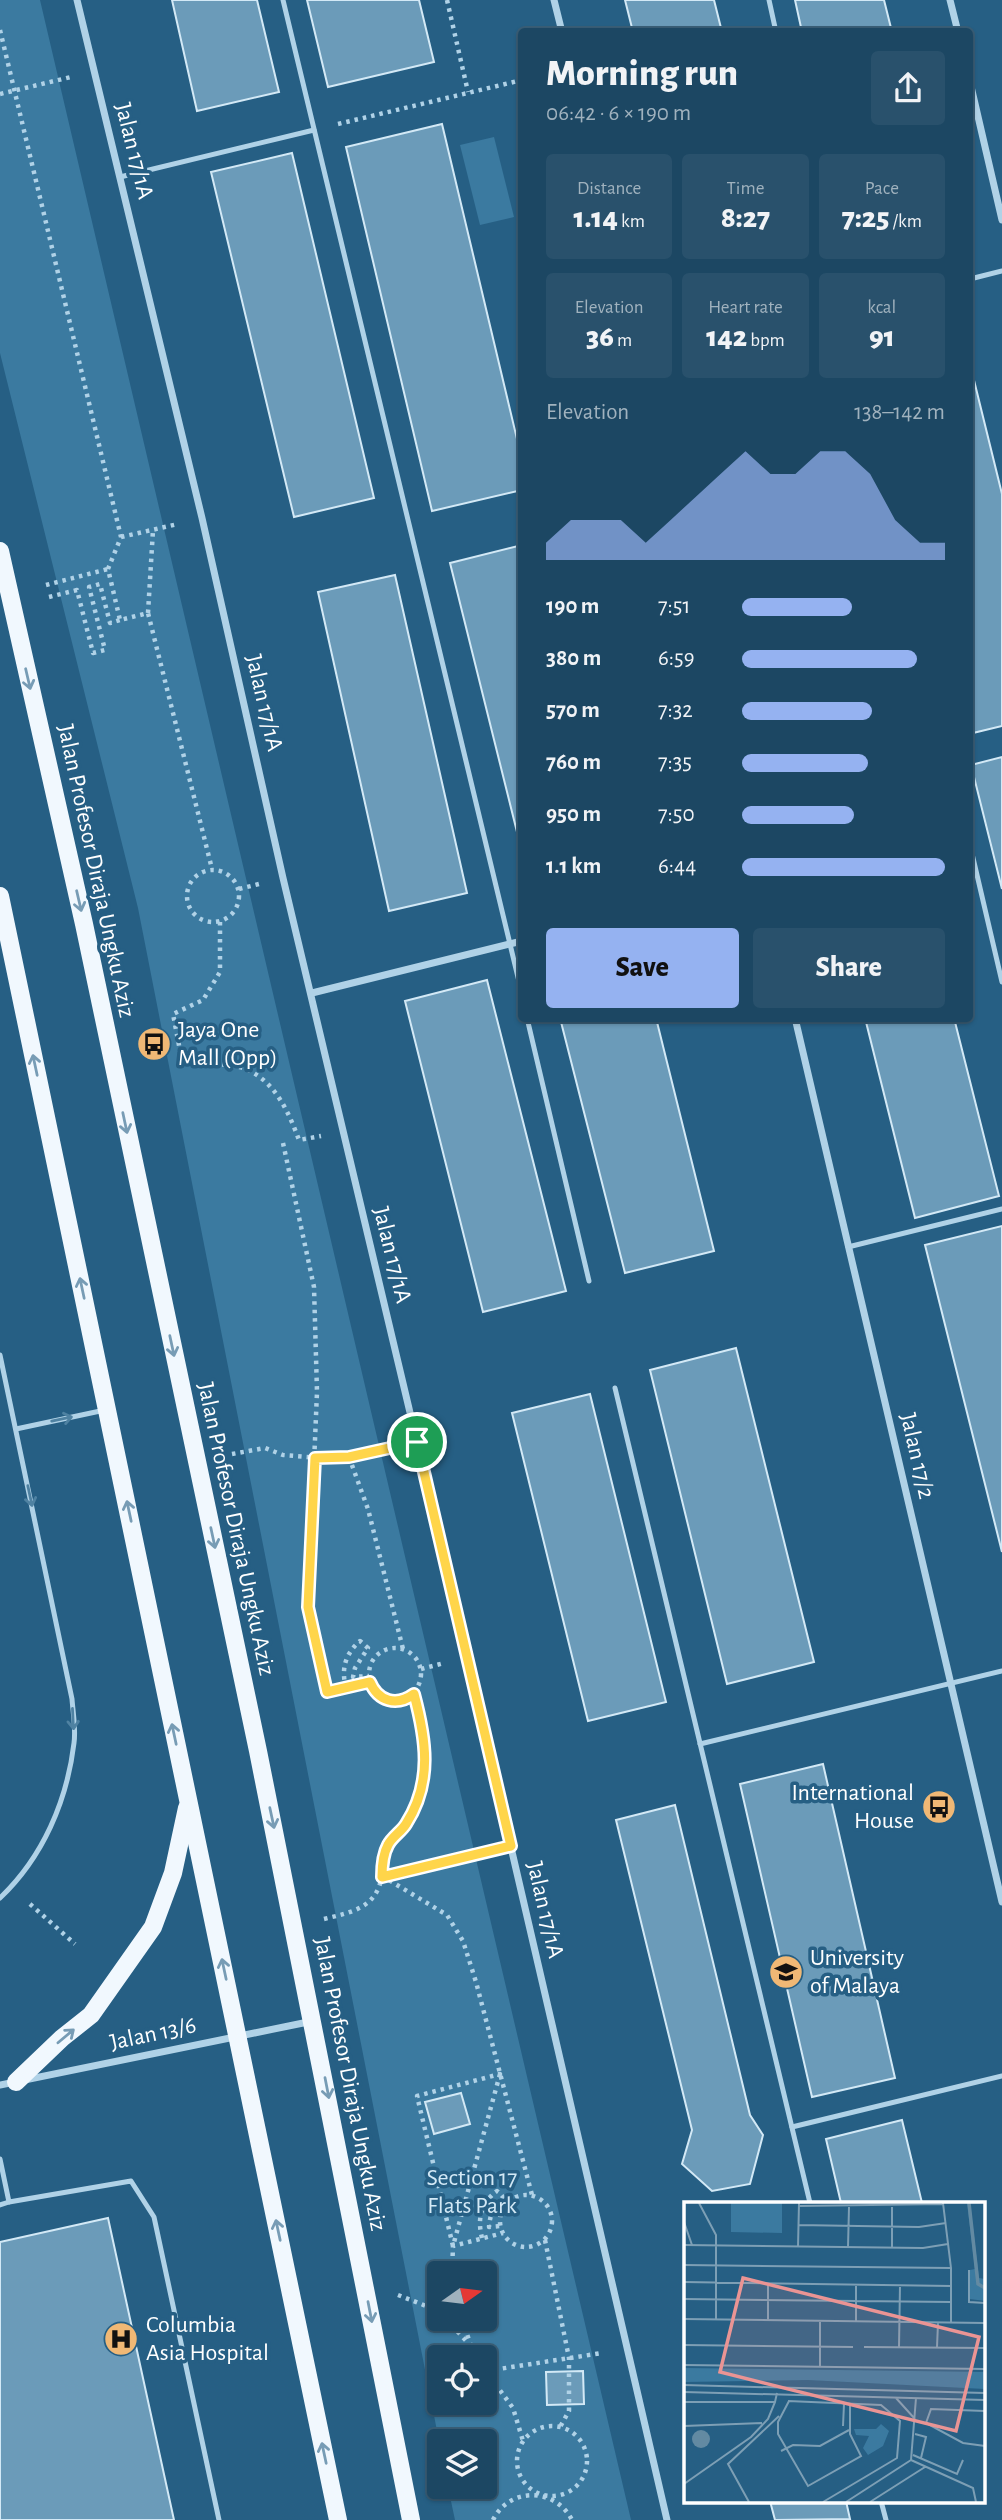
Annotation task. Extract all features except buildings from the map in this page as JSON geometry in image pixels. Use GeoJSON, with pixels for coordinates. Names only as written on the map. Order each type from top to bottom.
{"type":"FeatureCollection","features":[{"type":"Feature","properties":{"kind":"main road","name":"Jalan Profesor Diraja Ungku Aziz"},"geometry":{"type":"LineString","coordinates":[[0,551],[84,924],[314,2021],[411,2520]]}},
{"type":"Feature","properties":{"kind":"main road"},"geometry":{"type":"LineString","coordinates":[[0,896],[338,2520]]}},
{"type":"Feature","properties":{"kind":"main road"},"geometry":{"type":"LineString","coordinates":[[8,2084],[91,2015],[153,1927],[173,1873],[188,1801]]}},
{"type":"Feature","properties":{"kind":"street","name":"Jalan 17/1A"},"geometry":{"type":"LineString","coordinates":[[77,0],[202,518],[667,2520]]}},
{"type":"Feature","properties":{"kind":"street"},"geometry":{"type":"LineString","coordinates":[[555,0],[561,28]]}},
{"type":"Feature","properties":{"kind":"street"},"geometry":{"type":"LineString","coordinates":[[950,0],[957,28]]}},
{"type":"Feature","properties":{"kind":"street"},"geometry":{"type":"LineString","coordinates":[[973,95],[1002,220]]}},
{"type":"Feature","properties":{"kind":"street"},"geometry":{"type":"LineString","coordinates":[[312,993],[518,942]]}},
{"type":"Feature","properties":{"kind":"street","name":"Jalan 17/2"},"geometry":{"type":"LineString","coordinates":[[796,1022],[1002,1902]]}},
{"type":"Feature","properties":{"kind":"street","name":"Jalan 13/6"},"geometry":{"type":"LineString","coordinates":[[8,2084],[314,2021]]}},
{"type":"Feature","properties":{"kind":"lane"},"geometry":{"type":"LineString","coordinates":[[283,0],[518,977]]}},
{"type":"Feature","properties":{"kind":"lane"},"geometry":{"type":"LineString","coordinates":[[769,0],[775,28]]}},
{"type":"Feature","properties":{"kind":"lane"},"geometry":{"type":"LineString","coordinates":[[120,177],[314,130]]}},
{"type":"Feature","properties":{"kind":"lane"},"geometry":{"type":"LineString","coordinates":[[973,278],[1002,271]]}},
{"type":"Feature","properties":{"kind":"lane"},"geometry":{"type":"LineString","coordinates":[[973,858],[1002,982]]}},
{"type":"Feature","properties":{"kind":"lane"},"geometry":{"type":"LineString","coordinates":[[528,1022],[589,1281]]}},
{"type":"Feature","properties":{"kind":"lane"},"geometry":{"type":"LineString","coordinates":[[848,1247],[1002,1209]]}},
{"type":"Feature","properties":{"kind":"lane"},"geometry":{"type":"LineString","coordinates":[[0,1356],[72,1699],[74,1740],[64,1798],[42,1845],[11,1888],[0,1898]]}},
{"type":"Feature","properties":{"kind":"lane"},"geometry":{"type":"LineString","coordinates":[[615,1388],[810,2202]]}},
{"type":"Feature","properties":{"kind":"lane"},"geometry":{"type":"LineString","coordinates":[[0,1396],[9,1394]]}},
{"type":"Feature","properties":{"kind":"lane"},"geometry":{"type":"LineString","coordinates":[[16,1429],[108,1409]]}},
{"type":"Feature","properties":{"kind":"lane"},"geometry":{"type":"LineString","coordinates":[[700,1744],[1002,1671]]}},
{"type":"Feature","properties":{"kind":"lane"},"geometry":{"type":"LineString","coordinates":[[792,2127],[1002,2076]]}},
{"type":"Feature","properties":{"kind":"lane"},"geometry":{"type":"LineString","coordinates":[[0,2159],[9,2202]]}},
{"type":"Feature","properties":{"kind":"lane"},"geometry":{"type":"LineString","coordinates":[[0,2205],[131,2181],[154,2217],[219,2520]]}},
{"type":"Feature","properties":{"kind":"lane"},"geometry":{"type":"LineString","coordinates":[[881,2502],[886,2520]]}},
{"type":"Feature","properties":{"kind":"path"},"geometry":{"type":"LineString","coordinates":[[447,0],[468,92]]}},
{"type":"Feature","properties":{"kind":"path"},"geometry":{"type":"LineString","coordinates":[[0,30],[121,537],[108,569],[120,620]]}},
{"type":"Feature","properties":{"kind":"path"},"geometry":{"type":"LineString","coordinates":[[0,94],[94,71]]}},
{"type":"Feature","properties":{"kind":"path"},"geometry":{"type":"LineString","coordinates":[[314,130],[518,81]]}},
{"type":"Feature","properties":{"kind":"path"},"geometry":{"type":"LineString","coordinates":[[121,537],[153,530],[149,613],[212,869]]}},
{"type":"Feature","properties":{"kind":"path"},"geometry":{"type":"LineString","coordinates":[[46,585],[108,569]]}},
{"type":"Feature","properties":{"kind":"path"},"geometry":{"type":"LineString","coordinates":[[49,597],[77,590],[93,653],[104,650],[89,587],[100,584],[110,623],[149,613]]}},
{"type":"Feature","properties":{"kind":"path"},"geometry":{"type":"LineString","coordinates":[[212,869],[231,877],[239,889],[236,909],[220,922],[199,919],[189,908],[187,900],[193,879],[212,869]]}},
{"type":"Feature","properties":{"kind":"path"},"geometry":{"type":"LineString","coordinates":[[220,922],[220,972],[203,1000],[173,1014],[182,1061],[247,1069],[272,1088],[290,1114],[299,1140]]}},
{"type":"Feature","properties":{"kind":"path"},"geometry":{"type":"LineString","coordinates":[[283,1143],[314,1287],[317,1392],[308,1607],[327,1692],[369,1679]]}},
{"type":"Feature","properties":{"kind":"path"},"geometry":{"type":"LineString","coordinates":[[232,1454],[265,1448],[283,1455],[349,1457],[417,1442]]}},
{"type":"Feature","properties":{"kind":"path"},"geometry":{"type":"LineString","coordinates":[[349,1457],[368,1509],[403,1649]]}},
{"type":"Feature","properties":{"kind":"path"},"geometry":{"type":"LineString","coordinates":[[346,1688],[345,1661],[360,1640],[368,1648],[355,1668],[354,1677],[369,1679]]}},
{"type":"Feature","properties":{"kind":"path"},"geometry":{"type":"LineString","coordinates":[[393,1648],[403,1649],[413,1655],[421,1669],[421,1682],[414,1694],[402,1700],[387,1700],[375,1692],[369,1679],[370,1664],[379,1653],[393,1648]]}},
{"type":"Feature","properties":{"kind":"path"},"geometry":{"type":"LineString","coordinates":[[324,1919],[358,1911],[373,1898],[382,1877],[388,1844],[405,1825],[417,1800],[426,1767],[424,1732],[414,1694]]}},
{"type":"Feature","properties":{"kind":"path"},"geometry":{"type":"LineString","coordinates":[[382,1877],[511,1846]]}},
{"type":"Feature","properties":{"kind":"path"},"geometry":{"type":"LineString","coordinates":[[382,1877],[447,1915],[463,1941],[532,2196]]}},
{"type":"Feature","properties":{"kind":"path"},"geometry":{"type":"LineString","coordinates":[[30,1903],[75,1944]]}},
{"type":"Feature","properties":{"kind":"path"},"geometry":{"type":"LineString","coordinates":[[453,2246],[417,2096],[500,2074]]}},
{"type":"Feature","properties":{"kind":"path"},"geometry":{"type":"LineString","coordinates":[[452,2261],[453,2246],[500,2074]]}},
{"type":"Feature","properties":{"kind":"path"},"geometry":{"type":"LineString","coordinates":[[482,2238],[479,2227],[480,2212],[485,2202],[497,2190],[503,2197],[489,2217],[489,2227],[500,2225]]}},
{"type":"Feature","properties":{"kind":"path"},"geometry":{"type":"LineString","coordinates":[[524,2194],[545,2202],[552,2215],[552,2228],[545,2240],[533,2247],[512,2244],[500,2225],[502,2211],[511,2200],[524,2194]]}},
{"type":"Feature","properties":{"kind":"path"},"geometry":{"type":"LineString","coordinates":[[453,2246],[503,2233]]}},
{"type":"Feature","properties":{"kind":"path"},"geometry":{"type":"LineString","coordinates":[[545,2240],[569,2358],[569,2411],[560,2427]]}},
{"type":"Feature","properties":{"kind":"path"},"geometry":{"type":"LineString","coordinates":[[398,2295],[427,2306]]}},
{"type":"Feature","properties":{"kind":"path"},"geometry":{"type":"LineString","coordinates":[[457,2331],[470,2345]]}},
{"type":"Feature","properties":{"kind":"path"},"geometry":{"type":"LineString","coordinates":[[497,2368],[627,2349]]}},
{"type":"Feature","properties":{"kind":"path"},"geometry":{"type":"LineString","coordinates":[[497,2386],[513,2408],[523,2441]]}},
{"type":"Feature","properties":{"kind":"path"},"geometry":{"type":"LineString","coordinates":[[493,2520],[498,2511],[511,2500],[527,2494],[544,2496],[558,2496],[571,2491],[580,2482],[586,2469],[587,2455],[572,2432],[560,2427],[546,2427],[533,2432],[523,2441],[518,2453],[518,2467],[522,2480],[532,2490],[544,2496],[559,2504],[572,2520]]}},
{"type":"Feature","properties":{"kind":"green space","name":"Section 17 Flats Park"},"geometry":{"type":"Polygon","coordinates":[[[0,0],[40,0],[631,2520],[455,2520],[451,2499],[497,2499],[497,2429],[437,2429],[434,2415],[497,2415],[497,2345],[427,2345],[427,2380],[138,908],[0,353],[0,0]]]}},
{"type":"Feature","properties":{"kind":"green space"},"geometry":{"type":"Polygon","coordinates":[[[494,137],[514,217],[480,225],[460,145],[494,137]]]}},
{"type":"Feature","properties":{"kind":"place","name":"Jaya One Mall (Opp)"},"geometry":{"type":"Point","coordinates":[154,1044]}},
{"type":"Feature","properties":{"kind":"place","name":"International House"},"geometry":{"type":"Point","coordinates":[939,1807]}},
{"type":"Feature","properties":{"kind":"place","name":"University of Malaya"},"geometry":{"type":"Point","coordinates":[786,1972]}},
{"type":"Feature","properties":{"kind":"place","name":"Columbia Asia Hospital"},"geometry":{"type":"Point","coordinates":[121,2339]}},
{"type":"Feature","properties":{"kind":"route"},"geometry":{"type":"LineString","coordinates":[[417,1442],[511,1846],[382,1877],[388,1844],[405,1825],[417,1800],[426,1767],[424,1732],[414,1694],[402,1700],[387,1700],[375,1692],[370,1682],[327,1692],[308,1607],[315,1458],[349,1457],[417,1442]]}}]}
